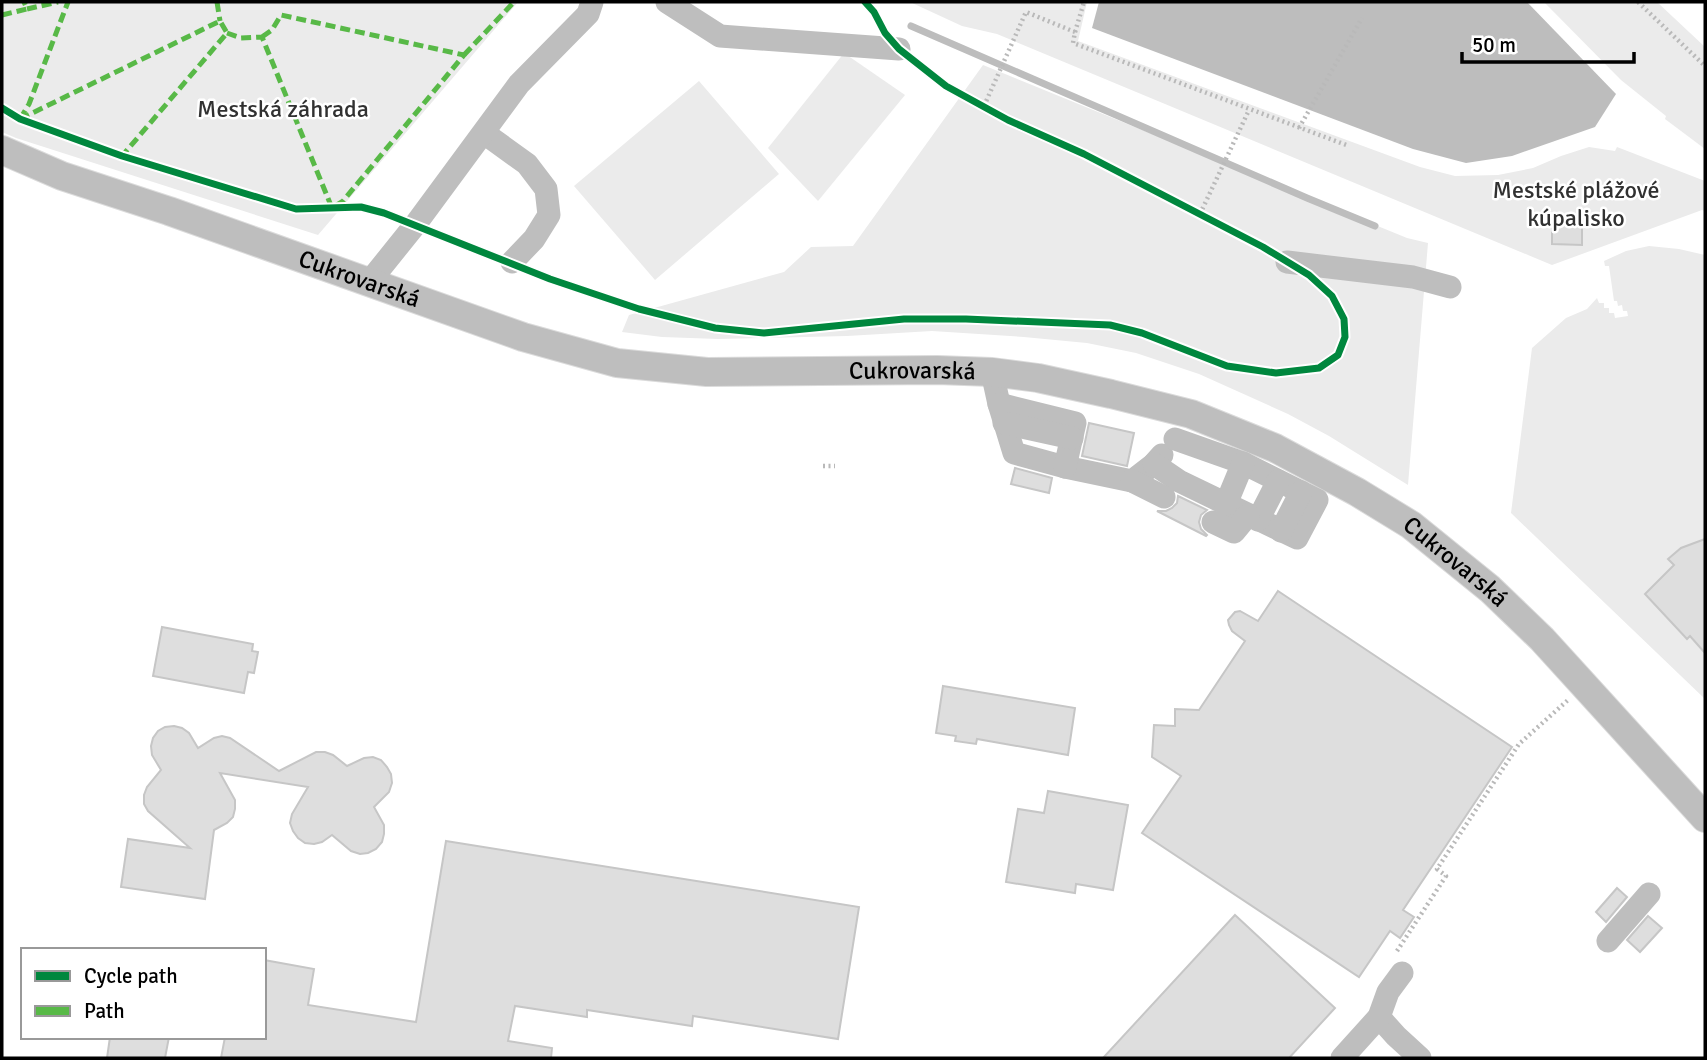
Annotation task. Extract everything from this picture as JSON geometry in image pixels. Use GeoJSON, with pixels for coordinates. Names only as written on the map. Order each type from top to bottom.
{"type":"FeatureCollection","features":[{"type":"Feature","properties":{"kind":"main road","name":"Cukrovarská"},"geometry":{"type":"LineString","coordinates":[[2,150],[62,176],[370,281],[523,337],[617,363],[707,372],[992,372],[1038,378],[1191,414],[1275,448],[1357,492],[1411,525],[1490,589],[1542,639],[1705,818]]}},
{"type":"Feature","properties":{"kind":"main road"},"geometry":{"type":"LineString","coordinates":[[1678,788],[1705,802]]}},
{"type":"Feature","properties":{"kind":"lane"},"geometry":{"type":"LineString","coordinates":[[370,281],[415,225],[519,84],[588,14],[592,2]]}},
{"type":"Feature","properties":{"kind":"lane"},"geometry":{"type":"LineString","coordinates":[[667,2],[720,36],[899,49]]}},
{"type":"Feature","properties":{"kind":"lane"},"geometry":{"type":"LineString","coordinates":[[484,133],[527,164],[546,189],[549,215],[534,239],[512,262]]}},
{"type":"Feature","properties":{"kind":"lane"},"geometry":{"type":"LineString","coordinates":[[1287,262],[1413,277],[1450,287]]}},
{"type":"Feature","properties":{"kind":"lane"},"geometry":{"type":"LineString","coordinates":[[992,372],[1014,453],[1132,481],[1164,497]]}},
{"type":"Feature","properties":{"kind":"lane"},"geometry":{"type":"LineString","coordinates":[[1002,413],[1072,438],[1065,467]]}},
{"type":"Feature","properties":{"kind":"lane"},"geometry":{"type":"LineString","coordinates":[[1132,481],[1153,464],[1181,432],[1191,414]]}},
{"type":"Feature","properties":{"kind":"lane"},"geometry":{"type":"LineString","coordinates":[[1153,464],[1219,513],[1253,517],[1289,534],[1317,500],[1243,463],[1175,439]]}},
{"type":"Feature","properties":{"kind":"lane"},"geometry":{"type":"LineString","coordinates":[[1219,513],[1243,463]]}},
{"type":"Feature","properties":{"kind":"lane"},"geometry":{"type":"LineString","coordinates":[[1253,517],[1278,481]]}},
{"type":"Feature","properties":{"kind":"lane"},"geometry":{"type":"LineString","coordinates":[[1608,941],[1649,894]]}},
{"type":"Feature","properties":{"kind":"lane"},"geometry":{"type":"LineString","coordinates":[[1342,1058],[1379,1017],[1396,967]]}},
{"type":"Feature","properties":{"kind":"lane"},"geometry":{"type":"LineString","coordinates":[[1379,1017],[1420,1058]]}},
{"type":"Feature","properties":{"kind":"path"},"geometry":{"type":"LineString","coordinates":[[1084,2],[1073,43],[1349,146]]}},
{"type":"Feature","properties":{"kind":"path"},"geometry":{"type":"LineString","coordinates":[[1639,2],[1705,66]]}},
{"type":"Feature","properties":{"kind":"path"},"geometry":{"type":"LineString","coordinates":[[984,106],[1027,12],[1075,32]]}},
{"type":"Feature","properties":{"kind":"path"},"geometry":{"type":"LineString","coordinates":[[1299,128],[1362,18]]}},
{"type":"Feature","properties":{"kind":"path"},"geometry":{"type":"LineString","coordinates":[[974,101],[992,111]]}},
{"type":"Feature","properties":{"kind":"path"},"geometry":{"type":"LineString","coordinates":[[1200,214],[1249,110]]}},
{"type":"Feature","properties":{"kind":"path"},"geometry":{"type":"LineString","coordinates":[[1189,208],[1211,219]]}},
{"type":"Feature","properties":{"kind":"path"},"geometry":{"type":"LineString","coordinates":[[823,466],[835,466]]}},
{"type":"Feature","properties":{"kind":"path"},"geometry":{"type":"LineString","coordinates":[[1396,967],[1446,876],[1437,869],[1519,744],[1574,695]]}},
{"type":"Feature","properties":{"kind":"green space","name":"Mestská záhrada"},"geometry":{"type":"Polygon","coordinates":[[[2,2],[518,2],[318,235],[2,132],[2,2]]]}},
{"type":"Feature","properties":{"kind":"green space","name":"Mestské plážové kúpalisko"},"geometry":{"type":"Polygon","coordinates":[[[910,2],[1087,2],[1078,41],[1420,167],[1455,176],[1498,175],[1533,168],[1589,147],[1615,151],[1617,147],[1705,181],[1705,211],[1552,265],[997,34],[962,26],[910,2]]]}},
{"type":"Feature","properties":{"kind":"green space","name":"Mestské plážové kúpalisko"},"geometry":{"type":"Polygon","coordinates":[[[1544,2],[1657,2],[1705,47],[1705,149],[1665,119],[1666,116],[1621,80],[1544,2]]]}},
{"type":"Feature","properties":{"kind":"green space"},"geometry":{"type":"Polygon","coordinates":[[[844,53],[905,95],[818,201],[768,148],[844,53]]]}},
{"type":"Feature","properties":{"kind":"green space"},"geometry":{"type":"Polygon","coordinates":[[[983,65],[1407,238],[1428,243],[1408,485],[1288,414],[1199,374],[1136,353],[1087,343],[932,331],[718,339],[622,332],[629,315],[784,272],[811,247],[853,246],[983,65]]]}},
{"type":"Feature","properties":{"kind":"green space"},"geometry":{"type":"Polygon","coordinates":[[[699,81],[779,174],[655,280],[574,186],[699,81]]]}},
{"type":"Feature","properties":{"kind":"green space"},"geometry":{"type":"Polygon","coordinates":[[[1649,246],[1705,255],[1705,699],[1511,513],[1532,348],[1566,318],[1587,309],[1597,298],[1599,303],[1604,303],[1604,308],[1609,308],[1609,313],[1614,313],[1615,318],[1628,316],[1622,305],[1618,306],[1617,301],[1614,301],[1609,266],[1605,266],[1604,261],[1626,251],[1649,246]]]}},
{"type":"Feature","properties":{"kind":"shaded area"},"geometry":{"type":"Polygon","coordinates":[[[1099,2],[1527,2],[1616,94],[1595,127],[1512,156],[1466,163],[1413,149],[1092,28],[1099,2]]]}},
{"type":"Feature","properties":{"kind":"building"},"geometry":{"type":"Polygon","coordinates":[[[1552,223],[1582,223],[1582,245],[1552,244],[1552,223]]]}},
{"type":"Feature","properties":{"kind":"building"},"geometry":{"type":"Polygon","coordinates":[[[1089,423],[1134,433],[1127,466],[1082,456],[1089,423]]]}},
{"type":"Feature","properties":{"kind":"building"},"geometry":{"type":"Polygon","coordinates":[[[1015,468],[1052,478],[1049,493],[1011,484],[1015,468]]]}},
{"type":"Feature","properties":{"kind":"building"},"geometry":{"type":"Polygon","coordinates":[[[1178,496],[1207,510],[1201,515],[1199,522],[1206,536],[1157,511],[1172,508],[1177,503],[1178,496]]]}},
{"type":"Feature","properties":{"kind":"building"},"geometry":{"type":"Polygon","coordinates":[[[1705,539],[1705,653],[1690,636],[1687,639],[1645,594],[1674,565],[1668,559],[1681,548],[1705,539]]]}},
{"type":"Feature","properties":{"kind":"building"},"geometry":{"type":"Polygon","coordinates":[[[1278,591],[1512,747],[1403,910],[1414,917],[1400,938],[1390,931],[1359,977],[1142,833],[1181,776],[1152,757],[1154,725],[1175,726],[1175,709],[1199,710],[1245,641],[1232,631],[1228,620],[1235,612],[1240,611],[1258,621],[1278,591]]]}},
{"type":"Feature","properties":{"kind":"building"},"geometry":{"type":"Polygon","coordinates":[[[162,627],[253,644],[252,651],[258,652],[254,673],[248,672],[244,693],[153,676],[162,627]]]}},
{"type":"Feature","properties":{"kind":"building"},"geometry":{"type":"Polygon","coordinates":[[[943,686],[1075,708],[1068,755],[977,739],[976,744],[955,741],[956,736],[936,733],[943,686]]]}},
{"type":"Feature","properties":{"kind":"building"},"geometry":{"type":"Polygon","coordinates":[[[174,726],[189,733],[198,748],[214,738],[230,738],[279,771],[316,752],[333,755],[347,766],[364,758],[381,760],[391,774],[392,783],[389,792],[374,807],[384,825],[382,842],[376,849],[360,854],[351,851],[332,835],[322,842],[305,843],[298,838],[290,823],[292,814],[308,787],[220,773],[235,800],[235,809],[233,817],[227,823],[214,830],[205,899],[121,887],[128,839],[190,848],[148,811],[144,804],[147,787],[161,770],[152,755],[153,738],[165,727],[174,726]]]}},
{"type":"Feature","properties":{"kind":"building"},"geometry":{"type":"Polygon","coordinates":[[[1048,791],[1128,805],[1113,890],[1076,884],[1075,893],[1006,882],[1018,809],[1044,813],[1048,791]]]}},
{"type":"Feature","properties":{"kind":"building"},"geometry":{"type":"Polygon","coordinates":[[[446,841],[859,907],[838,1039],[693,1016],[692,1026],[587,1010],[587,1017],[515,1006],[508,1041],[552,1048],[551,1058],[221,1058],[225,1039],[266,1039],[266,960],[314,969],[308,1005],[416,1022],[446,841]]]}},
{"type":"Feature","properties":{"kind":"building"},"geometry":{"type":"Polygon","coordinates":[[[1617,888],[1627,897],[1606,922],[1596,912],[1617,888]]]}},
{"type":"Feature","properties":{"kind":"building"},"geometry":{"type":"Polygon","coordinates":[[[1235,915],[1335,1008],[1289,1058],[1103,1058],[1235,915]]]}},
{"type":"Feature","properties":{"kind":"building"},"geometry":{"type":"Polygon","coordinates":[[[1648,916],[1662,928],[1640,952],[1627,940],[1648,916]]]}},
{"type":"Feature","properties":{"kind":"building"},"geometry":{"type":"Polygon","coordinates":[[[110,1039],[169,1039],[165,1058],[107,1058],[110,1039]]]}},
{"type":"Feature","properties":{"kind":"waterway"},"geometry":{"type":"LineString","coordinates":[[911,26],[1375,226]]}},
{"type":"Feature","properties":{"kind":"marked path"},"geometry":{"type":"LineString","coordinates":[[2,15],[27,9],[24,2]]}},
{"type":"Feature","properties":{"kind":"marked path"},"geometry":{"type":"LineString","coordinates":[[27,9],[58,2]]}},
{"type":"Feature","properties":{"kind":"marked path"},"geometry":{"type":"LineString","coordinates":[[20,119],[29,104],[68,2]]}},
{"type":"Feature","properties":{"kind":"marked path"},"geometry":{"type":"LineString","coordinates":[[217,2],[220,21]]}},
{"type":"Feature","properties":{"kind":"marked path"},"geometry":{"type":"LineString","coordinates":[[464,55],[514,2]]}},
{"type":"Feature","properties":{"kind":"marked path"},"geometry":{"type":"LineString","coordinates":[[227,33],[241,38],[262,37],[332,208],[343,201],[464,55],[281,15],[272,30],[262,37]]}},
{"type":"Feature","properties":{"kind":"marked path"},"geometry":{"type":"LineString","coordinates":[[20,119],[220,21],[227,33],[122,156]]}},
{"type":"Feature","properties":{"kind":"cycle path"},"geometry":{"type":"LineString","coordinates":[[2,108],[20,119],[122,156],[296,209],[361,207],[384,213],[550,279],[639,309],[715,328],[764,333],[904,319],[1110,325],[1142,333],[1227,366],[1276,373],[1319,368],[1338,355],[1345,337],[1344,319],[1332,296],[1309,275],[1263,247],[1084,154],[1008,120],[946,86],[899,49],[865,2]]}}]}
